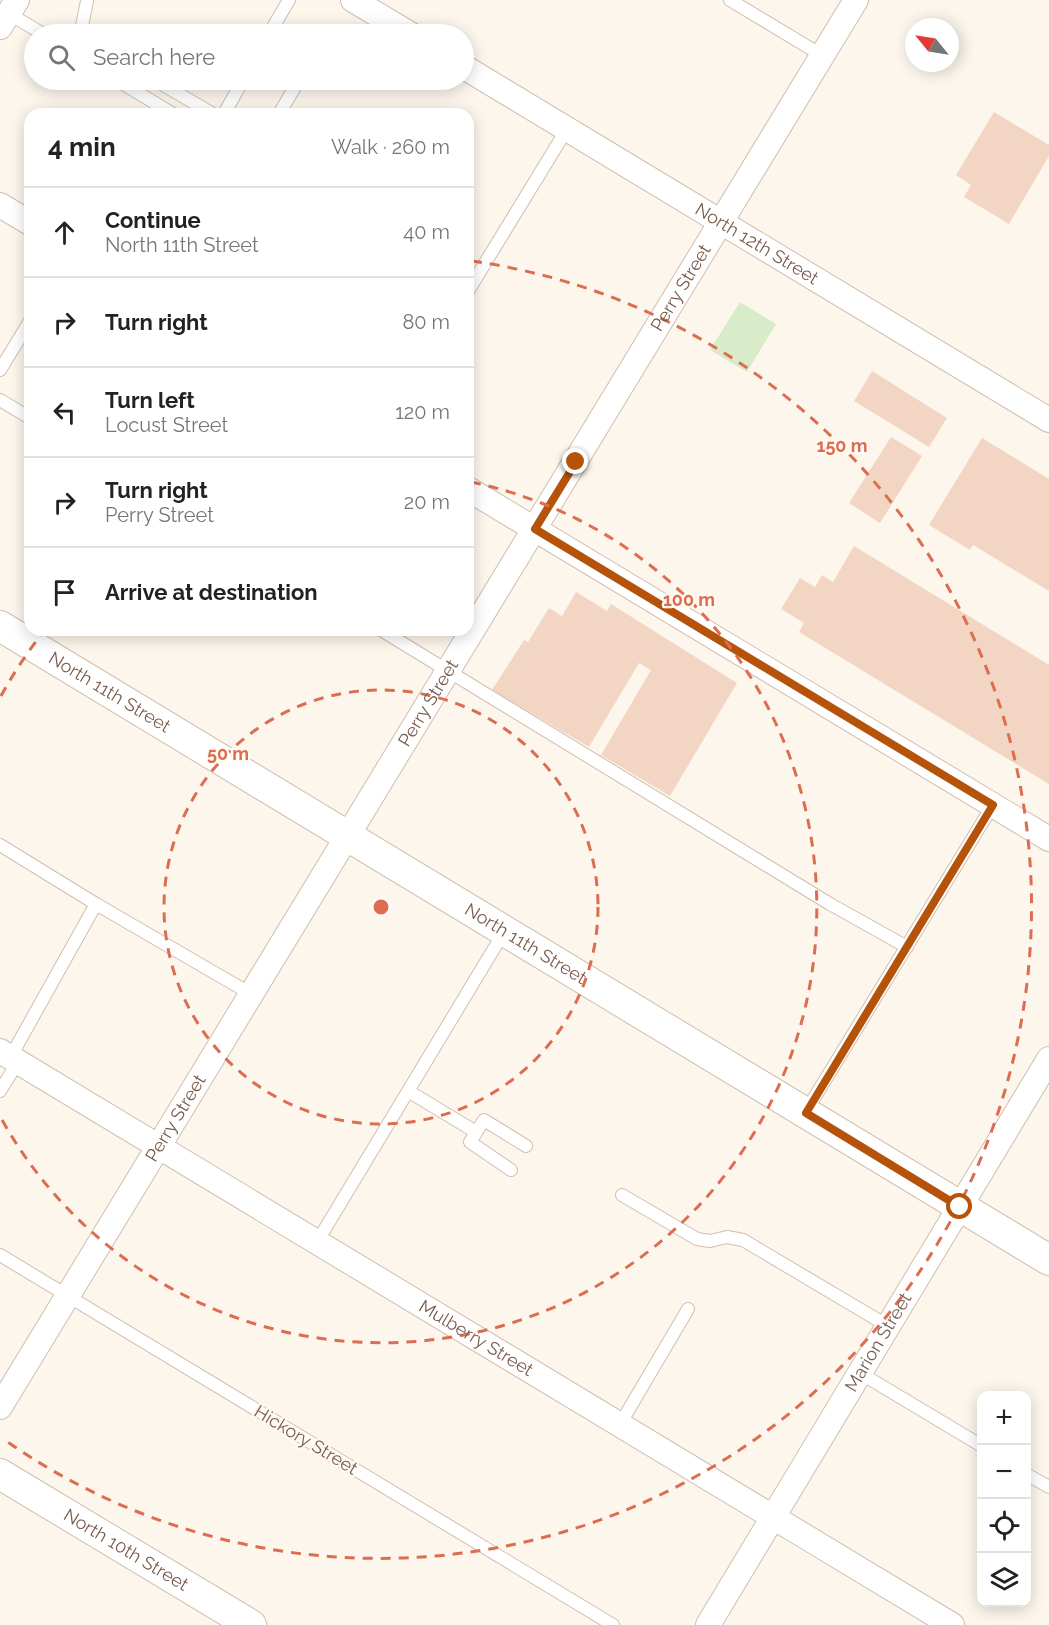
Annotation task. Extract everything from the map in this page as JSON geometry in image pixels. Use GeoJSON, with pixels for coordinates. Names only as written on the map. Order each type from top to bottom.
{"type":"FeatureCollection","features":[{"type":"Feature","properties":{"kind":"street"},"geometry":{"type":"LineString","coordinates":[[353,0],[393,24]]}},
{"type":"Feature","properties":{"kind":"street","name":"Perry Street"},"geometry":{"type":"LineString","coordinates":[[474,628],[856,0]]}},
{"type":"Feature","properties":{"kind":"street","name":"North 12th Street"},"geometry":{"type":"LineString","coordinates":[[474,73],[1049,420]]}},
{"type":"Feature","properties":{"kind":"street"},"geometry":{"type":"LineString","coordinates":[[0,205],[24,219]]}},
{"type":"Feature","properties":{"kind":"street"},"geometry":{"type":"LineString","coordinates":[[474,493],[1049,839]]}},
{"type":"Feature","properties":{"kind":"street","name":"North 11th Street"},"geometry":{"type":"LineString","coordinates":[[0,626],[1049,1260]]}},
{"type":"Feature","properties":{"kind":"street","name":"Perry Street"},"geometry":{"type":"LineString","coordinates":[[0,1407],[469,636]]}},
{"type":"Feature","properties":{"kind":"street","name":"Mulberry Street"},"geometry":{"type":"LineString","coordinates":[[9,1057],[951,1625]]}},
{"type":"Feature","properties":{"kind":"street","name":"Marion Street"},"geometry":{"type":"LineString","coordinates":[[708,1625],[1049,1059]]}},
{"type":"Feature","properties":{"kind":"street","name":"North 10th Street"},"geometry":{"type":"LineString","coordinates":[[0,1474],[251,1625]]}},
{"type":"Feature","properties":{"kind":"lane"},"geometry":{"type":"LineString","coordinates":[[82,24],[87,0]]}},
{"type":"Feature","properties":{"kind":"lane"},"geometry":{"type":"LineString","coordinates":[[275,24],[289,0]]}},
{"type":"Feature","properties":{"kind":"lane"},"geometry":{"type":"LineString","coordinates":[[730,0],[823,56]]}},
{"type":"Feature","properties":{"kind":"lane"},"geometry":{"type":"LineString","coordinates":[[8,13],[26,24]]}},
{"type":"Feature","properties":{"kind":"lane"},"geometry":{"type":"LineString","coordinates":[[133,90],[163,108]]}},
{"type":"Feature","properties":{"kind":"lane"},"geometry":{"type":"LineString","coordinates":[[172,90],[203,108]]}},
{"type":"Feature","properties":{"kind":"lane"},"geometry":{"type":"LineString","coordinates":[[227,108],[237,90]]}},
{"type":"Feature","properties":{"kind":"lane"},"geometry":{"type":"LineString","coordinates":[[283,108],[293,90]]}},
{"type":"Feature","properties":{"kind":"lane"},"geometry":{"type":"LineString","coordinates":[[474,281],[567,129]]}},
{"type":"Feature","properties":{"kind":"lane"},"geometry":{"type":"LineString","coordinates":[[0,370],[24,331]]}},
{"type":"Feature","properties":{"kind":"lane"},"geometry":{"type":"LineString","coordinates":[[0,400],[24,414]]}},
{"type":"Feature","properties":{"kind":"lane"},"geometry":{"type":"LineString","coordinates":[[391,636],[830,904],[907,947]]}},
{"type":"Feature","properties":{"kind":"lane"},"geometry":{"type":"LineString","coordinates":[[806,1113],[993,805]]}},
{"type":"Feature","properties":{"kind":"lane"},"geometry":{"type":"LineString","coordinates":[[0,844],[96,904],[251,994]]}},
{"type":"Feature","properties":{"kind":"lane"},"geometry":{"type":"LineString","coordinates":[[0,1091],[9,1057],[96,904]]}},
{"type":"Feature","properties":{"kind":"lane"},"geometry":{"type":"LineString","coordinates":[[317,1242],[505,931]]}},
{"type":"Feature","properties":{"kind":"lane"},"geometry":{"type":"LineString","coordinates":[[408,1091],[476,1132]]}},
{"type":"Feature","properties":{"kind":"lane"},"geometry":{"type":"LineString","coordinates":[[511,1170],[470,1142],[476,1132],[484,1120],[526,1146]]}},
{"type":"Feature","properties":{"kind":"lane"},"geometry":{"type":"LineString","coordinates":[[622,1195],[696,1239],[710,1241],[727,1237],[743,1240],[888,1326]]}},
{"type":"Feature","properties":{"kind":"lane","name":"Hickory Street"},"geometry":{"type":"LineString","coordinates":[[0,1255],[613,1625]]}},
{"type":"Feature","properties":{"kind":"lane"},"geometry":{"type":"LineString","coordinates":[[620,1426],[688,1309]]}},
{"type":"Feature","properties":{"kind":"lane"},"geometry":{"type":"LineString","coordinates":[[860,1373],[979,1445]]}},
{"type":"Feature","properties":{"kind":"lane"},"geometry":{"type":"LineString","coordinates":[[1031,1477],[1049,1487]]}},
{"type":"Feature","properties":{"kind":"green space"},"geometry":{"type":"Polygon","coordinates":[[[740,302],[776,324],[747,372],[710,350],[740,302]]]}},
{"type":"Feature","properties":{"kind":"building"},"geometry":{"type":"Polygon","coordinates":[[[994,112],[1049,145],[1049,156],[1009,224],[964,197],[971,185],[956,175],[994,112]]]}},
{"type":"Feature","properties":{"kind":"building"},"geometry":{"type":"Polygon","coordinates":[[[872,371],[947,418],[929,447],[854,401],[872,371]]]}},
{"type":"Feature","properties":{"kind":"building"},"geometry":{"type":"Polygon","coordinates":[[[891,437],[922,456],[880,523],[849,503],[891,437]]]}},
{"type":"Feature","properties":{"kind":"building"},"geometry":{"type":"Polygon","coordinates":[[[982,438],[1049,479],[1049,591],[973,545],[970,550],[929,525],[982,438]]]}},
{"type":"Feature","properties":{"kind":"building"},"geometry":{"type":"Polygon","coordinates":[[[854,546],[1049,665],[1049,784],[799,632],[804,623],[781,609],[800,578],[815,587],[822,575],[833,582],[854,546]]]}},
{"type":"Feature","properties":{"kind":"building"},"geometry":{"type":"Polygon","coordinates":[[[576,592],[607,611],[611,604],[737,683],[670,796],[601,755],[651,670],[639,663],[589,747],[492,690],[524,640],[528,642],[549,608],[562,616],[576,592]]]}},
{"type":"Feature","properties":{"kind":"route"},"geometry":{"type":"LineString","coordinates":[[576,462],[535,529],[993,805],[806,1113],[960,1207]]}}]}
